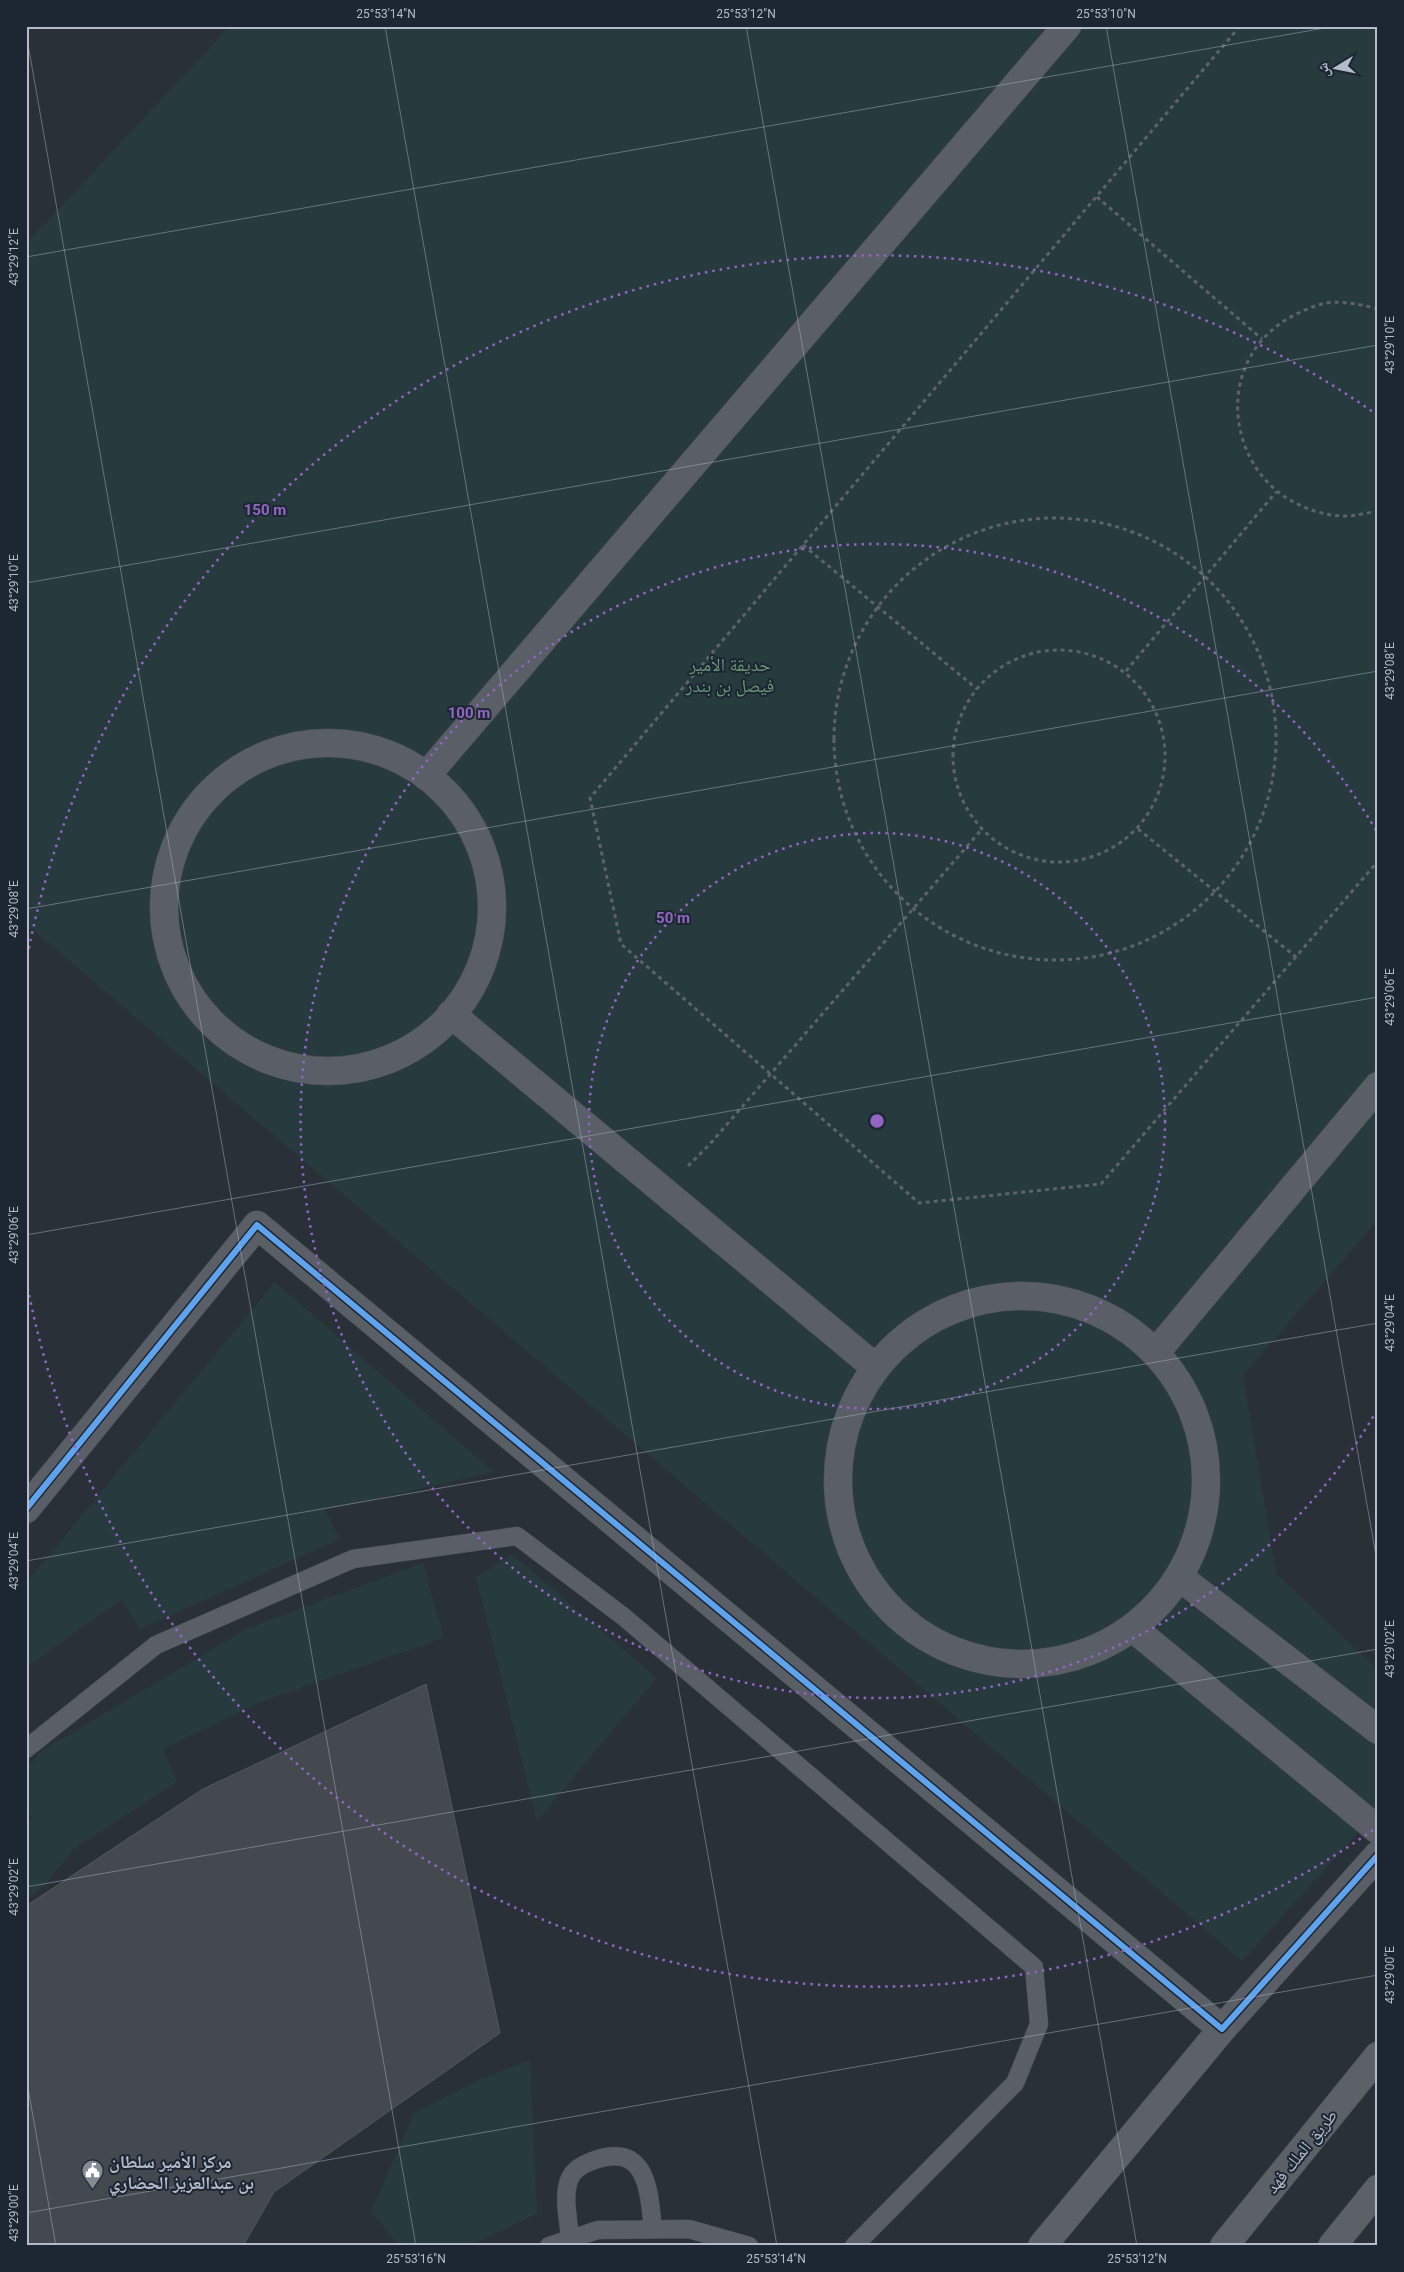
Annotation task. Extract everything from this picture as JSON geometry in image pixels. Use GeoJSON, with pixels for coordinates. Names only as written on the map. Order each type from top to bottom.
{"type":"FeatureCollection","features":[{"type":"Feature","properties":{"kind":"main road"},"geometry":{"type":"LineString","coordinates":[[1042,2246],[1222,2029]]}},
{"type":"Feature","properties":{"kind":"main road","name":"طريق الملك فهد"},"geometry":{"type":"LineString","coordinates":[[1224,2246],[1378,2056]]}},
{"type":"Feature","properties":{"kind":"main road"},"geometry":{"type":"LineString","coordinates":[[1332,2246],[1378,2189]]}},
{"type":"Feature","properties":{"kind":"street"},"geometry":{"type":"LineString","coordinates":[[426,776],[1067,26]]}},
{"type":"Feature","properties":{"kind":"street"},"geometry":{"type":"LineString","coordinates":[[302,743],[356,744],[408,762],[426,776],[450,796],[480,841],[493,893],[488,947],[467,996],[431,1037],[384,1063],[331,1073],[278,1064],[229,1039],[191,999],[169,949],[164,894],[177,840],[207,795],[250,761],[302,743]]}},
{"type":"Feature","properties":{"kind":"street"},"geometry":{"type":"LineString","coordinates":[[451,1014],[876,1368]]}},
{"type":"Feature","properties":{"kind":"street"},"geometry":{"type":"LineString","coordinates":[[1157,1351],[1378,1086]]}},
{"type":"Feature","properties":{"kind":"street"},"geometry":{"type":"LineString","coordinates":[[26,1509],[257,1225],[1222,2029],[1378,1854]]}},
{"type":"Feature","properties":{"kind":"street"},"geometry":{"type":"LineString","coordinates":[[991,1296],[1050,1296],[1108,1314],[1157,1351],[1190,1402],[1207,1463],[1202,1525],[1182,1579],[1134,1629],[1078,1657],[1016,1666],[954,1653],[901,1620],[863,1574],[841,1518],[838,1458],[854,1401],[887,1351],[934,1315],[991,1296]]}},
{"type":"Feature","properties":{"kind":"street"},"geometry":{"type":"LineString","coordinates":[[1182,1579],[1378,1730]]}},
{"type":"Feature","properties":{"kind":"street"},"geometry":{"type":"LineString","coordinates":[[1134,1629],[1378,1830]]}},
{"type":"Feature","properties":{"kind":"lane"},"geometry":{"type":"LineString","coordinates":[[26,1749],[156,1645],[344,1562],[517,1536],[624,1617],[1034,1967],[1039,2024],[1015,2083],[854,2246]]}},
{"type":"Feature","properties":{"kind":"lane"},"geometry":{"type":"LineString","coordinates":[[570,2239],[566,2196],[570,2177],[585,2163],[606,2157],[624,2158],[640,2166],[648,2184],[653,2229]]}},
{"type":"Feature","properties":{"kind":"lane"},"geometry":{"type":"LineString","coordinates":[[549,2246],[598,2230],[653,2229],[689,2229],[750,2246]]}},
{"type":"Feature","properties":{"kind":"path"},"geometry":{"type":"LineString","coordinates":[[1240,26],[590,798],[621,944],[919,1203],[1101,1184],[1378,861]]}},
{"type":"Feature","properties":{"kind":"path"},"geometry":{"type":"LineString","coordinates":[[1097,197],[1262,339]]}},
{"type":"Feature","properties":{"kind":"path"},"geometry":{"type":"LineString","coordinates":[[1378,309],[1353,303],[1319,305],[1288,318],[1262,339],[1245,368],[1237,401],[1240,435],[1253,466],[1276,492],[1308,510],[1344,516],[1378,511]]}},
{"type":"Feature","properties":{"kind":"path"},"geometry":{"type":"LineString","coordinates":[[1126,672],[1276,492]]}},
{"type":"Feature","properties":{"kind":"path"},"geometry":{"type":"LineString","coordinates":[[1088,519],[1158,542],[1217,587],[1258,650],[1277,722],[1270,796],[1240,864],[1188,919],[1122,952],[1049,962],[976,948],[912,910],[866,855],[838,789],[834,717],[852,648],[879,608],[892,588],[949,544],[1016,520],[1088,519]]}},
{"type":"Feature","properties":{"kind":"path"},"geometry":{"type":"LineString","coordinates":[[803,545],[977,689]]}},
{"type":"Feature","properties":{"kind":"path"},"geometry":{"type":"LineString","coordinates":[[1060,648],[1095,655],[1126,672],[1149,698],[1163,730],[1166,765],[1157,799],[1138,829],[1111,850],[1078,862],[1043,862],[1010,851],[982,830],[962,800],[953,765],[956,730],[970,697],[993,671],[1025,654],[1060,648]]}},
{"type":"Feature","properties":{"kind":"path"},"geometry":{"type":"LineString","coordinates":[[1138,829],[1296,957]]}},
{"type":"Feature","properties":{"kind":"path"},"geometry":{"type":"LineString","coordinates":[[664,1191],[710,1144],[982,830]]}},
{"type":"Feature","properties":{"kind":"green space","name":"حديقة الأمير فيصل بن بندر"},"geometry":{"type":"Polygon","coordinates":[[[230,26],[1378,26],[1378,1220],[1243,1375],[1276,1573],[1378,1670],[1378,1811],[1242,1961],[26,924],[26,244],[230,26]]]}},
{"type":"Feature","properties":{"kind":"green space"},"geometry":{"type":"Polygon","coordinates":[[[275,1282],[494,1472],[325,1510],[340,1539],[140,1629],[122,1599],[26,1668],[26,1583],[275,1282]]]}},
{"type":"Feature","properties":{"kind":"green space"},"geometry":{"type":"Polygon","coordinates":[[[512,1554],[657,1678],[537,1821],[476,1577],[512,1554]]]}},
{"type":"Feature","properties":{"kind":"green space"},"geometry":{"type":"Polygon","coordinates":[[[423,1563],[444,1638],[260,1702],[163,1749],[177,1782],[74,1849],[45,1885],[26,1901],[26,1826],[33,1818],[26,1812],[26,1770],[40,1752],[246,1629],[423,1563]]]}},
{"type":"Feature","properties":{"kind":"green space"},"geometry":{"type":"Polygon","coordinates":[[[530,2060],[537,2214],[469,2246],[400,2246],[371,2212],[414,2113],[481,2079],[530,2060]]]}},
{"type":"Feature","properties":{"kind":"building"},"geometry":{"type":"Polygon","coordinates":[[[426,1684],[500,2033],[274,2192],[243,2246],[26,2246],[26,1906],[203,1789],[426,1684]]]}},
{"type":"Feature","properties":{"kind":"cycle path"},"geometry":{"type":"LineString","coordinates":[[26,1509],[257,1225],[1222,2029],[1378,1855]]}},
{"type":"Feature","properties":{"kind":"place","name":"مركز الأمير سلطان بن عبدالعزيز الحضاري"},"geometry":{"type":"Point","coordinates":[93,2190]}}]}
